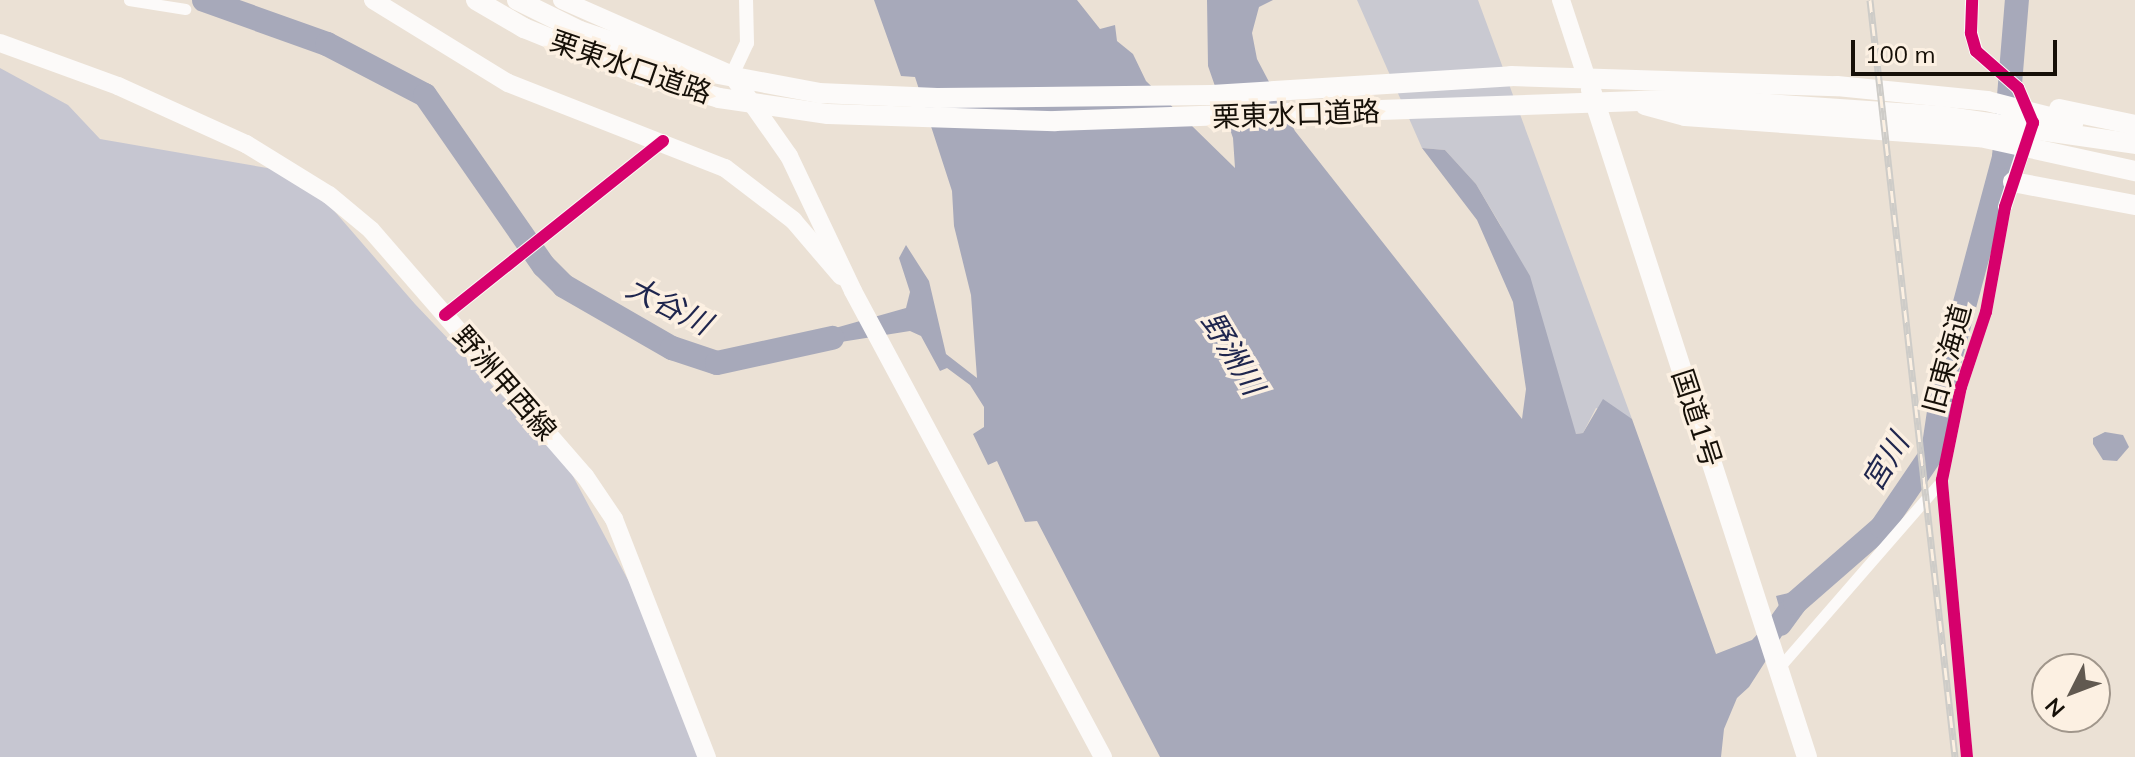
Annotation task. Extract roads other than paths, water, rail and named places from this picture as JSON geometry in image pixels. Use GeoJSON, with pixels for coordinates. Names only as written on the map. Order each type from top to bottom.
{"type":"FeatureCollection","features":[{"type":"Feature","properties":{"kind":"highway","name":"栗東水口道路"},"geometry":{"type":"LineString","coordinates":[[476,0],[524,28],[642,76],[719,98],[828,114],[1055,121],[1697,99],[1941,116],[2135,142]]}},
{"type":"Feature","properties":{"kind":"highway","name":"栗東水口道路"},"geometry":{"type":"LineString","coordinates":[[517,0],[580,31],[728,79],[864,95],[1212,95],[1550,78],[1761,82],[1987,101],[2135,142]]}},
{"type":"Feature","properties":{"kind":"highway"},"geometry":{"type":"LineString","coordinates":[[1587,79],[1654,111],[1980,137],[2135,171]]}},
{"type":"Feature","properties":{"kind":"highway","name":"国道1号"},"geometry":{"type":"LineString","coordinates":[[1587,79],[1807,757]]}},
{"type":"Feature","properties":{"kind":"highway"},"geometry":{"type":"LineString","coordinates":[[2023,95],[2135,125]]}},
{"type":"Feature","properties":{"kind":"highway"},"geometry":{"type":"LineString","coordinates":[[2013,182],[2135,205]]}},
{"type":"Feature","properties":{"kind":"main road"},"geometry":{"type":"LineString","coordinates":[[373,0],[508,83],[663,141],[725,168],[769,199],[853,291]]}},
{"type":"Feature","properties":{"kind":"main road"},"geometry":{"type":"LineString","coordinates":[[562,0],[732,75],[789,156],[853,291],[1103,757]]}},
{"type":"Feature","properties":{"kind":"main road"},"geometry":{"type":"LineString","coordinates":[[1561,0],[1587,79]]}},
{"type":"Feature","properties":{"kind":"main road","name":"野洲甲西線"},"geometry":{"type":"LineString","coordinates":[[0,43],[118,86],[246,144],[286,168],[371,230],[585,476],[614,519],[707,757]]}},
{"type":"Feature","properties":{"kind":"street"},"geometry":{"type":"LineString","coordinates":[[129,0],[185,9]]}},
{"type":"Feature","properties":{"kind":"street"},"geometry":{"type":"LineString","coordinates":[[732,75],[747,43],[746,0]]}},
{"type":"Feature","properties":{"kind":"street"},"geometry":{"type":"LineString","coordinates":[[1972,0],[1971,33],[1976,51],[2023,95]]}},
{"type":"Feature","properties":{"kind":"street","name":"旧東海道"},"geometry":{"type":"LineString","coordinates":[[1967,757],[1942,480],[1961,387],[1986,312],[2005,207],[2033,123],[2023,95]]}},
{"type":"Feature","properties":{"kind":"street"},"geometry":{"type":"LineString","coordinates":[[445,315],[663,141]]}},
{"type":"Feature","properties":{"kind":"street"},"geometry":{"type":"LineString","coordinates":[[1775,664],[1942,480]]}},
{"type":"Feature","properties":{"kind":"water","name":"野洲川"},"geometry":{"type":"Polygon","coordinates":[[[874,0],[1077,0],[1100,29],[1115,25],[1117,41],[1133,54],[1146,81],[1235,168],[1233,138],[1208,66],[1207,0],[1273,0],[1259,7],[1252,33],[1257,59],[1295,131],[1522,419],[1526,389],[1513,302],[1477,220],[1422,148],[1445,150],[1476,184],[1530,276],[1576,434],[1583,433],[1603,399],[1632,419],[1716,654],[1752,640],[1780,610],[1776,596],[1793,592],[1803,603],[1749,687],[1737,698],[1724,729],[1721,757],[1160,757],[1037,521],[1025,522],[997,461],[988,465],[973,434],[984,427],[984,407],[970,385],[947,368],[940,371],[921,336],[910,331],[803,348],[801,341],[814,334],[906,308],[910,292],[899,258],[906,245],[929,281],[946,354],[977,378],[971,295],[954,226],[952,191],[915,77],[901,76],[874,0]]]}},
{"type":"Feature","properties":{"kind":"water"},"geometry":{"type":"Polygon","coordinates":[[[2105,432],[2123,435],[2129,447],[2117,461],[2103,460],[2093,444],[2093,438],[2105,432]]]}},
{"type":"Feature","properties":{"kind":"waterway","name":"大谷川"},"geometry":{"type":"LineString","coordinates":[[204,0],[327,44],[425,95],[544,266],[564,286],[672,348],[717,363],[832,338]]}},
{"type":"Feature","properties":{"kind":"waterway","name":"宮川"},"geometry":{"type":"LineString","coordinates":[[1780,624],[1795,603],[1882,527],[1933,452],[1943,385],[2004,157],[2017,0]]}},
{"type":"Feature","properties":{"kind":"railway"},"geometry":{"type":"LineString","coordinates":[[1870,0],[1955,757]]}}]}
